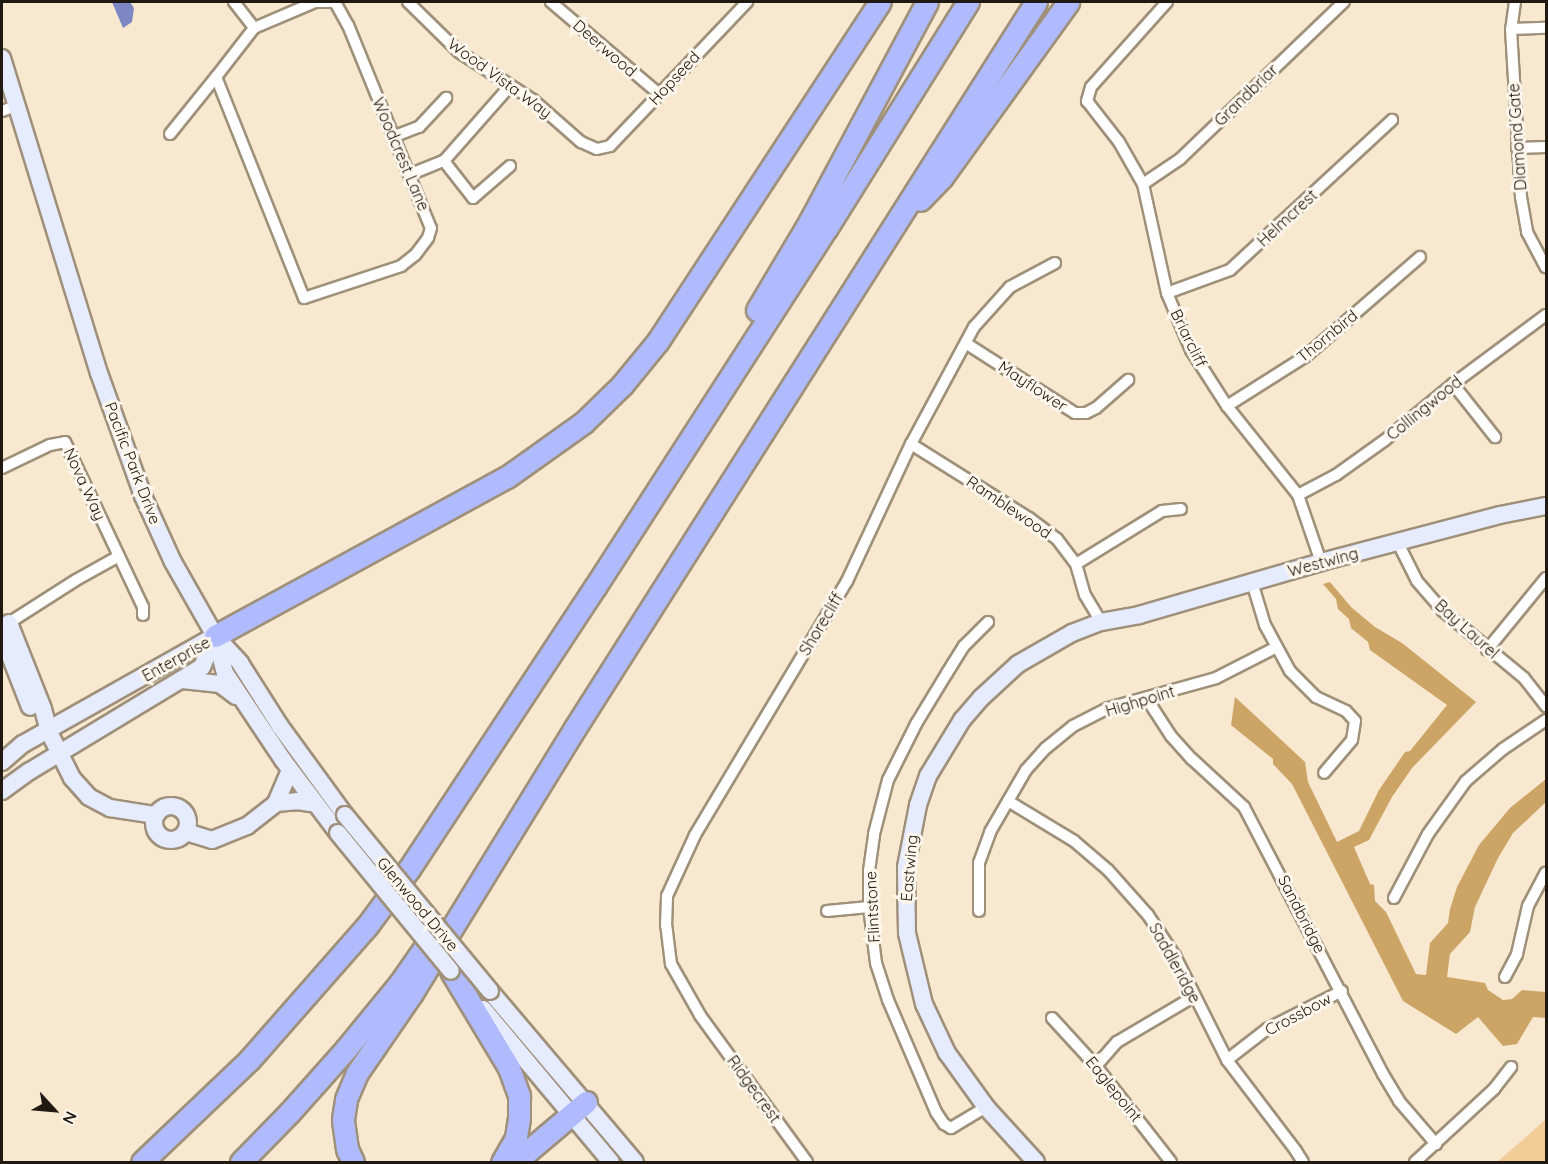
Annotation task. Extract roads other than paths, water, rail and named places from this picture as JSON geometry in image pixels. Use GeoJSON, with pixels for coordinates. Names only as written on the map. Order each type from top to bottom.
{"type":"FeatureCollection","features":[{"type":"Feature","properties":{"kind":"highway"},"geometry":{"type":"LineString","coordinates":[[215,636],[507,477],[584,422],[622,385],[658,341],[880,2]]}},
{"type":"Feature","properties":{"kind":"highway"},"geometry":{"type":"LineString","coordinates":[[595,587],[810,221],[927,2]]}},
{"type":"Feature","properties":{"kind":"highway"},"geometry":{"type":"LineString","coordinates":[[142,1162],[250,1059],[367,926],[449,811],[826,229],[968,2]]}},
{"type":"Feature","properties":{"kind":"highway"},"geometry":{"type":"LineString","coordinates":[[353,1162],[347,1149],[343,1119],[346,1099],[357,1073],[424,974],[575,728],[1036,2]]}},
{"type":"Feature","properties":{"kind":"highway"},"geometry":{"type":"LineString","coordinates":[[890,230],[942,177],[1068,2]]}},
{"type":"Feature","properties":{"kind":"highway"},"geometry":{"type":"LineString","coordinates":[[241,1162],[290,1113],[400,983],[575,728]]}},
{"type":"Feature","properties":{"kind":"highway"},"geometry":{"type":"LineString","coordinates":[[452,971],[479,1008],[509,1068],[519,1096],[516,1138],[502,1162]]}},
{"type":"Feature","properties":{"kind":"highway"},"geometry":{"type":"LineString","coordinates":[[515,1162],[579,1108]]}},
{"type":"Feature","properties":{"kind":"main road","name":"Pacific Park Drive"},"geometry":{"type":"LineString","coordinates":[[2,58],[9,108],[143,496],[173,562],[215,636],[225,673],[290,770],[338,833]]}},
{"type":"Feature","properties":{"kind":"main road","name":"Westwing"},"geometry":{"type":"LineString","coordinates":[[1101,622],[1139,615],[1321,562],[1500,515],[1546,506]]}},
{"type":"Feature","properties":{"kind":"main road","name":"Eastwing"},"geometry":{"type":"LineString","coordinates":[[1036,1162],[986,1107],[947,1053],[924,1004],[913,967],[905,902],[906,867],[918,805],[928,776],[951,735],[981,698],[1026,659],[1072,633],[1101,622]]}},
{"type":"Feature","properties":{"kind":"main road"},"geometry":{"type":"LineString","coordinates":[[4,628],[33,713],[49,732],[72,778],[89,797],[110,808],[155,815]]}},
{"type":"Feature","properties":{"kind":"main road","name":"Enterprise"},"geometry":{"type":"LineString","coordinates":[[2,791],[59,753],[202,667],[215,636]]}},
{"type":"Feature","properties":{"kind":"main road","name":"Enterprise"},"geometry":{"type":"LineString","coordinates":[[2,762],[23,744],[49,732],[215,636]]}},
{"type":"Feature","properties":{"kind":"main road","name":"Glenwood Drive"},"geometry":{"type":"LineString","coordinates":[[215,636],[240,663],[280,726],[345,815],[490,991],[579,1108],[611,1162]]}},
{"type":"Feature","properties":{"kind":"main road"},"geometry":{"type":"LineString","coordinates":[[182,680],[220,684],[241,700]]}},
{"type":"Feature","properties":{"kind":"main road"},"geometry":{"type":"LineString","coordinates":[[187,828],[214,832],[218,837],[248,825],[276,803],[290,770]]}},
{"type":"Feature","properties":{"kind":"main road"},"geometry":{"type":"LineString","coordinates":[[276,803],[297,801],[316,804]]}},
{"type":"Feature","properties":{"kind":"main road"},"geometry":{"type":"LineString","coordinates":[[176,806],[184,811],[187,828],[176,840],[161,837],[154,825],[155,815],[161,808],[176,806]]}},
{"type":"Feature","properties":{"kind":"main road","name":"Glenwood Drive"},"geometry":{"type":"LineString","coordinates":[[338,833],[452,971]]}},
{"type":"Feature","properties":{"kind":"main road","name":"Glenwood Drive"},"geometry":{"type":"LineString","coordinates":[[479,1008],[635,1162]]}},
{"type":"Feature","properties":{"kind":"street"},"geometry":{"type":"LineString","coordinates":[[234,2],[254,28]]}},
{"type":"Feature","properties":{"kind":"street","name":"Woodcrest Lane"},"geometry":{"type":"LineString","coordinates":[[170,134],[254,28],[315,2],[335,2],[395,136],[431,228],[428,238],[416,255],[401,266],[304,298],[216,77]]}},
{"type":"Feature","properties":{"kind":"street","name":"Wood Vista Way"},"geometry":{"type":"LineString","coordinates":[[408,2],[459,52],[558,119],[581,142],[597,149]]}},
{"type":"Feature","properties":{"kind":"street","name":"Deerwood"},"geometry":{"type":"LineString","coordinates":[[551,2],[659,94]]}},
{"type":"Feature","properties":{"kind":"street","name":"Hopseed"},"geometry":{"type":"LineString","coordinates":[[597,149],[610,146],[744,2]]}},
{"type":"Feature","properties":{"kind":"street","name":"Briarcliff"},"geometry":{"type":"LineString","coordinates":[[1167,2],[1091,87],[1088,101],[1119,142],[1143,184],[1167,293],[1191,350],[1227,406],[1268,454],[1298,495],[1321,562]]}},
{"type":"Feature","properties":{"kind":"street","name":"Grandbriar"},"geometry":{"type":"LineString","coordinates":[[1143,184],[1180,159],[1344,2]]}},
{"type":"Feature","properties":{"kind":"street","name":"Diamond Gate"},"geometry":{"type":"LineString","coordinates":[[1515,2],[1511,29],[1517,147],[1527,232],[1546,267]]}},
{"type":"Feature","properties":{"kind":"street"},"geometry":{"type":"LineString","coordinates":[[1511,29],[1546,28]]}},
{"type":"Feature","properties":{"kind":"street"},"geometry":{"type":"LineString","coordinates":[[411,174],[444,161],[510,86]]}},
{"type":"Feature","properties":{"kind":"street"},"geometry":{"type":"LineString","coordinates":[[395,136],[419,127],[446,98]]}},
{"type":"Feature","properties":{"kind":"street","name":"Helmcrest"},"geometry":{"type":"LineString","coordinates":[[1167,293],[1230,270],[1392,120]]}},
{"type":"Feature","properties":{"kind":"street"},"geometry":{"type":"LineString","coordinates":[[1517,147],[1546,147]]}},
{"type":"Feature","properties":{"kind":"street"},"geometry":{"type":"LineString","coordinates":[[444,161],[473,198],[510,166]]}},
{"type":"Feature","properties":{"kind":"street","name":"Thornbird"},"geometry":{"type":"LineString","coordinates":[[1227,406],[1306,356],[1420,257]]}},
{"type":"Feature","properties":{"kind":"street","name":"Shorecliff"},"geometry":{"type":"LineString","coordinates":[[700,1015],[671,964],[666,926],[667,896],[695,835],[847,581],[911,444],[967,344],[974,327],[1010,287],[1055,263]]}},
{"type":"Feature","properties":{"kind":"street","name":"Collingwood"},"geometry":{"type":"LineString","coordinates":[[1298,495],[1336,475],[1385,440],[1453,384],[1546,315]]}},
{"type":"Feature","properties":{"kind":"street","name":"Mayflower"},"geometry":{"type":"LineString","coordinates":[[967,344],[1075,413],[1086,413],[1096,408],[1128,380]]}},
{"type":"Feature","properties":{"kind":"street"},"geometry":{"type":"LineString","coordinates":[[1453,384],[1495,437]]}},
{"type":"Feature","properties":{"kind":"street","name":"Nova Way"},"geometry":{"type":"LineString","coordinates":[[2,468],[50,445],[65,442],[143,607],[143,615]]}},
{"type":"Feature","properties":{"kind":"street","name":"Ramblewood"},"geometry":{"type":"LineString","coordinates":[[911,444],[1029,518],[1057,539],[1076,564],[1085,595],[1101,622]]}},
{"type":"Feature","properties":{"kind":"street"},"geometry":{"type":"LineString","coordinates":[[1076,564],[1162,511],[1181,509]]}},
{"type":"Feature","properties":{"kind":"street","name":"Bay Laurel"},"geometry":{"type":"LineString","coordinates":[[1398,543],[1417,581],[1443,611],[1487,650],[1524,678],[1546,706]]}},
{"type":"Feature","properties":{"kind":"street"},"geometry":{"type":"LineString","coordinates":[[4,628],[76,580],[119,556]]}},
{"type":"Feature","properties":{"kind":"street"},"geometry":{"type":"LineString","coordinates":[[1487,650],[1546,578]]}},
{"type":"Feature","properties":{"kind":"street"},"geometry":{"type":"LineString","coordinates":[[1252,582],[1265,625],[1275,648],[1290,671],[1310,692],[1346,711],[1355,721],[1352,740],[1324,773]]}},
{"type":"Feature","properties":{"kind":"street","name":"Flintstone"},"geometry":{"type":"LineString","coordinates":[[986,1107],[951,1128],[944,1124],[936,1112],[888,1000],[876,963],[869,907],[869,871],[874,834],[888,780],[916,724],[964,646],[988,622]]}},
{"type":"Feature","properties":{"kind":"street","name":"Highpoint"},"geometry":{"type":"LineString","coordinates":[[979,912],[979,863],[990,832],[1026,770],[1046,748],[1073,726],[1108,708],[1216,678],[1275,648]]}},
{"type":"Feature","properties":{"kind":"street","name":"Sandbridge"},"geometry":{"type":"LineString","coordinates":[[1147,699],[1171,736],[1185,752],[1244,807],[1400,1101],[1436,1144]]}},
{"type":"Feature","properties":{"kind":"street"},"geometry":{"type":"LineString","coordinates":[[1394,898],[1428,834],[1466,781],[1503,749],[1546,720]]}},
{"type":"Feature","properties":{"kind":"street","name":"Saddleridge"},"geometry":{"type":"LineString","coordinates":[[1008,801],[1074,841],[1130,894],[1175,957],[1193,997],[1227,1060],[1303,1162]]}},
{"type":"Feature","properties":{"kind":"street"},"geometry":{"type":"LineString","coordinates":[[1505,977],[1517,954],[1528,906],[1546,872]]}},
{"type":"Feature","properties":{"kind":"street"},"geometry":{"type":"LineString","coordinates":[[827,911],[869,907]]}},
{"type":"Feature","properties":{"kind":"street","name":"Crossbow"},"geometry":{"type":"LineString","coordinates":[[1227,1060],[1267,1029],[1342,992]]}},
{"type":"Feature","properties":{"kind":"street"},"geometry":{"type":"LineString","coordinates":[[1096,1066],[1117,1042],[1193,997]]}},
{"type":"Feature","properties":{"kind":"street","name":"Ridgecrest"},"geometry":{"type":"LineString","coordinates":[[700,1015],[807,1162]]}},
{"type":"Feature","properties":{"kind":"street","name":"Eaglepoint"},"geometry":{"type":"LineString","coordinates":[[1052,1018],[1096,1066],[1171,1162]]}},
{"type":"Feature","properties":{"kind":"street"},"geometry":{"type":"LineString","coordinates":[[1415,1162],[1494,1089],[1512,1067]]}},
{"type":"Feature","properties":{"kind":"water"},"geometry":{"type":"Polygon","coordinates":[[[112,2],[130,2],[134,8],[132,22],[123,28],[112,2]]]}}]}
